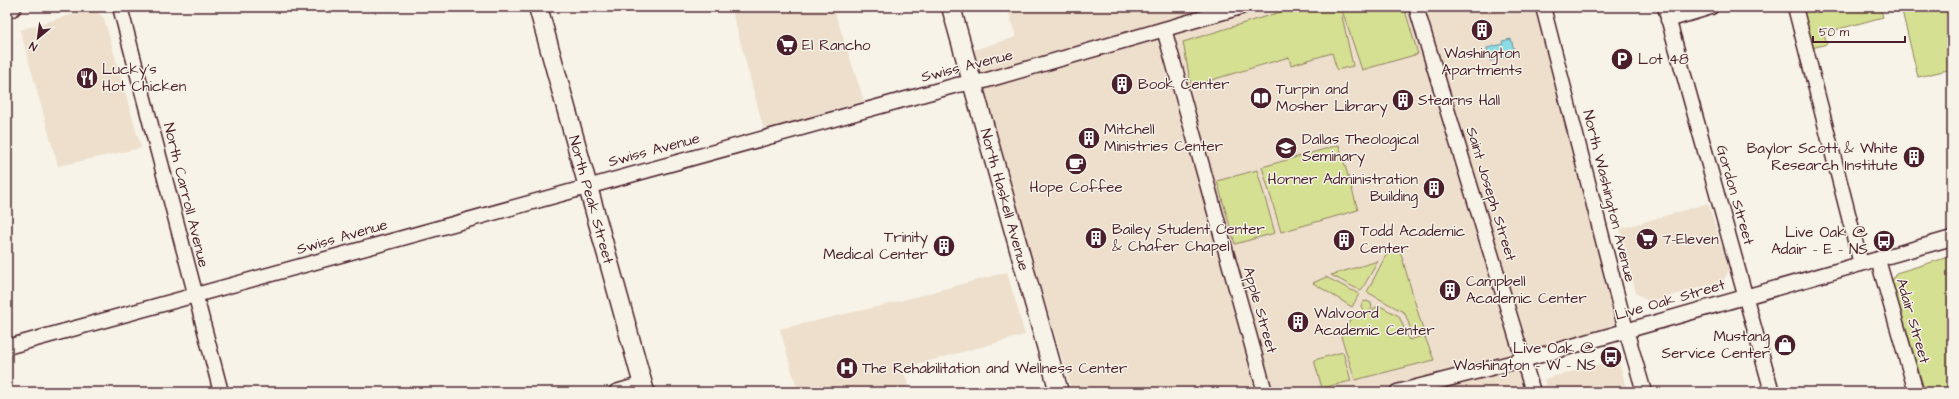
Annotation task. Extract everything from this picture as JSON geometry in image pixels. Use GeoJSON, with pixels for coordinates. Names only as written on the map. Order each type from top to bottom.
{"type":"FeatureCollection","features":[{"type":"Feature","properties":{"kind":"main road"},"geometry":{"type":"LineString","coordinates":[[7,8],[12,7]]}},
{"type":"Feature","properties":{"kind":"main road","name":"North Peak Street"},"geometry":{"type":"LineString","coordinates":[[538,7],[644,388]]}},
{"type":"Feature","properties":{"kind":"main road","name":"North Haskell Avenue"},"geometry":{"type":"LineString","coordinates":[[951,7],[1059,392]]}},
{"type":"Feature","properties":{"kind":"street","name":"North Carroll Avenue"},"geometry":{"type":"LineString","coordinates":[[120,7],[221,392]]}},
{"type":"Feature","properties":{"kind":"street","name":"Swiss Avenue"},"geometry":{"type":"LineString","coordinates":[[7,347],[950,86],[984,81],[1241,7]]}},
{"type":"Feature","properties":{"kind":"street","name":"Saint Joseph Street"},"geometry":{"type":"LineString","coordinates":[[1416,7],[1533,392]]}},
{"type":"Feature","properties":{"kind":"street","name":"North Washington Avenue"},"geometry":{"type":"LineString","coordinates":[[1544,7],[1626,330],[1644,392]]}},
{"type":"Feature","properties":{"kind":"street"},"geometry":{"type":"LineString","coordinates":[[1667,14],[1712,7]]}},
{"type":"Feature","properties":{"kind":"street"},"geometry":{"type":"LineString","coordinates":[[1796,7],[1861,264]]}},
{"type":"Feature","properties":{"kind":"street","name":"Gordon Street"},"geometry":{"type":"LineString","coordinates":[[1667,14],[1772,392]]}},
{"type":"Feature","properties":{"kind":"street","name":"Apple Street"},"geometry":{"type":"LineString","coordinates":[[1164,29],[1265,392]]}},
{"type":"Feature","properties":{"kind":"street","name":"Live Oak Street"},"geometry":{"type":"LineString","coordinates":[[1397,392],[1523,360],[1952,238]]}},
{"type":"Feature","properties":{"kind":"street","name":"Adair Street"},"geometry":{"type":"LineString","coordinates":[[1878,260],[1916,392]]}},
{"type":"Feature","properties":{"kind":"street"},"geometry":{"type":"LineString","coordinates":[[616,392],[644,388]]}},
{"type":"Feature","properties":{"kind":"shaded area"},"geometry":{"type":"Polygon","coordinates":[[[731,7],[833,7],[864,101],[764,130],[731,7]]]}},
{"type":"Feature","properties":{"kind":"shaded area","name":"Dallas Theological Seminary"},"geometry":{"type":"Polygon","coordinates":[[[1007,7],[1536,7],[1620,322],[1609,325],[1612,334],[1523,360],[1533,392],[1072,392],[970,51],[1016,37],[1007,7]]]}},
{"type":"Feature","properties":{"kind":"shaded area"},"geometry":{"type":"Polygon","coordinates":[[[93,8],[104,18],[141,148],[58,166],[20,30],[93,8]]]}},
{"type":"Feature","properties":{"kind":"shaded area"},"geometry":{"type":"Polygon","coordinates":[[[1708,203],[1729,270],[1723,281],[1650,302],[1636,293],[1620,229],[1708,203]]]}},
{"type":"Feature","properties":{"kind":"shaded area"},"geometry":{"type":"Polygon","coordinates":[[[1007,272],[1025,335],[903,368],[910,392],[798,392],[780,329],[885,305],[1007,272]]]}},
{"type":"Feature","properties":{"kind":"shaded area"},"geometry":{"type":"Polygon","coordinates":[[[1618,359],[1628,392],[1548,392],[1544,379],[1618,359]]]}},
{"type":"Feature","properties":{"kind":"green space"},"geometry":{"type":"Polygon","coordinates":[[[1296,7],[1340,7],[1353,66],[1337,70],[1332,53],[1291,65],[1289,57],[1191,86],[1183,42],[1296,7]]]}},
{"type":"Feature","properties":{"kind":"green space"},"geometry":{"type":"Polygon","coordinates":[[[1341,7],[1404,7],[1418,54],[1362,70],[1341,7]]]}},
{"type":"Feature","properties":{"kind":"green space"},"geometry":{"type":"Polygon","coordinates":[[[1800,7],[1880,7],[1883,17],[1824,33],[1827,44],[1812,48],[1800,7]]]}},
{"type":"Feature","properties":{"kind":"green space"},"geometry":{"type":"Polygon","coordinates":[[[1901,7],[1952,7],[1952,69],[1918,77],[1901,7]]]}},
{"type":"Feature","properties":{"kind":"green space"},"geometry":{"type":"Polygon","coordinates":[[[1339,145],[1358,210],[1281,232],[1262,167],[1339,145]]]}},
{"type":"Feature","properties":{"kind":"green space"},"geometry":{"type":"Polygon","coordinates":[[[1257,170],[1275,233],[1235,244],[1217,181],[1257,170]]]}},
{"type":"Feature","properties":{"kind":"green space"},"geometry":{"type":"Polygon","coordinates":[[[1399,251],[1423,330],[1412,333],[1405,313],[1367,292],[1386,255],[1399,251]]]}},
{"type":"Feature","properties":{"kind":"green space"},"geometry":{"type":"Polygon","coordinates":[[[1952,256],[1952,392],[1925,392],[1892,281],[1896,273],[1952,256]]]}},
{"type":"Feature","properties":{"kind":"green space"},"geometry":{"type":"Polygon","coordinates":[[[1378,261],[1361,291],[1331,275],[1378,261]]]}},
{"type":"Feature","properties":{"kind":"green space"},"geometry":{"type":"Polygon","coordinates":[[[1326,277],[1359,294],[1352,307],[1313,283],[1326,277]]]}},
{"type":"Feature","properties":{"kind":"green space"},"geometry":{"type":"Polygon","coordinates":[[[1367,301],[1371,303],[1372,308],[1368,313],[1372,313],[1374,308],[1380,306],[1399,316],[1409,340],[1423,336],[1425,337],[1434,360],[1355,380],[1341,336],[1353,316],[1360,312],[1364,312],[1361,306],[1363,302],[1367,301]]]}},
{"type":"Feature","properties":{"kind":"green space"},"geometry":{"type":"Polygon","coordinates":[[[1343,352],[1351,381],[1322,388],[1314,360],[1343,352]]]}},
{"type":"Feature","properties":{"kind":"water"},"geometry":{"type":"Polygon","coordinates":[[[1511,39],[1515,54],[1490,61],[1487,48],[1503,44],[1502,41],[1511,39]]]}},
{"type":"Feature","properties":{"kind":"place","name":"Washington Apartments"},"geometry":{"type":"Point","coordinates":[1482,30]}},
{"type":"Feature","properties":{"kind":"place","name":"El Rancho"},"geometry":{"type":"Point","coordinates":[787,45]}},
{"type":"Feature","properties":{"kind":"place","name":"Lot 48"},"geometry":{"type":"Point","coordinates":[1622,59]}},
{"type":"Feature","properties":{"kind":"place","name":"Lucky’s Hot Chicken"},"geometry":{"type":"Point","coordinates":[87,78]}},
{"type":"Feature","properties":{"kind":"place","name":"Book Center"},"geometry":{"type":"Point","coordinates":[1122,84]}},
{"type":"Feature","properties":{"kind":"place","name":"Turpin and Mosher Library"},"geometry":{"type":"Point","coordinates":[1261,98]}},
{"type":"Feature","properties":{"kind":"place","name":"Stearns Hall"},"geometry":{"type":"Point","coordinates":[1403,100]}},
{"type":"Feature","properties":{"kind":"place","name":"Mitchell Ministries Center"},"geometry":{"type":"Point","coordinates":[1089,138]}},
{"type":"Feature","properties":{"kind":"place","name":"Dallas Theological Seminary"},"geometry":{"type":"Point","coordinates":[1286,148]}},
{"type":"Feature","properties":{"kind":"place","name":"Baylor Scott & White Research Institute"},"geometry":{"type":"Point","coordinates":[1914,157]}},
{"type":"Feature","properties":{"kind":"place","name":"Hope Coffee"},"geometry":{"type":"Point","coordinates":[1076,164]}},
{"type":"Feature","properties":{"kind":"place","name":"Horner Administration Building"},"geometry":{"type":"Point","coordinates":[1434,188]}},
{"type":"Feature","properties":{"kind":"place","name":"Bailey Student Center & Chafer Chapel"},"geometry":{"type":"Point","coordinates":[1096,238]}},
{"type":"Feature","properties":{"kind":"place","name":"7-Eleven"},"geometry":{"type":"Point","coordinates":[1647,239]}},
{"type":"Feature","properties":{"kind":"place","name":"Todd Academic Center"},"geometry":{"type":"Point","coordinates":[1344,240]}},
{"type":"Feature","properties":{"kind":"place","name":"Live Oak @ Adair - E - NS"},"geometry":{"type":"Point","coordinates":[1884,241]}},
{"type":"Feature","properties":{"kind":"place","name":"Trinity Medical Center"},"geometry":{"type":"Point","coordinates":[944,246]}},
{"type":"Feature","properties":{"kind":"place","name":"Campbell Academic Center"},"geometry":{"type":"Point","coordinates":[1450,290]}},
{"type":"Feature","properties":{"kind":"place","name":"Walvoord Academic Center"},"geometry":{"type":"Point","coordinates":[1298,322]}},
{"type":"Feature","properties":{"kind":"place","name":"Mustang Service Center"},"geometry":{"type":"Point","coordinates":[1785,345]}},
{"type":"Feature","properties":{"kind":"place","name":"Live Oak @ Washington - W - NS"},"geometry":{"type":"Point","coordinates":[1611,357]}},
{"type":"Feature","properties":{"kind":"place","name":"The Rehabilitation and Wellness Center"},"geometry":{"type":"Point","coordinates":[847,368]}}]}
